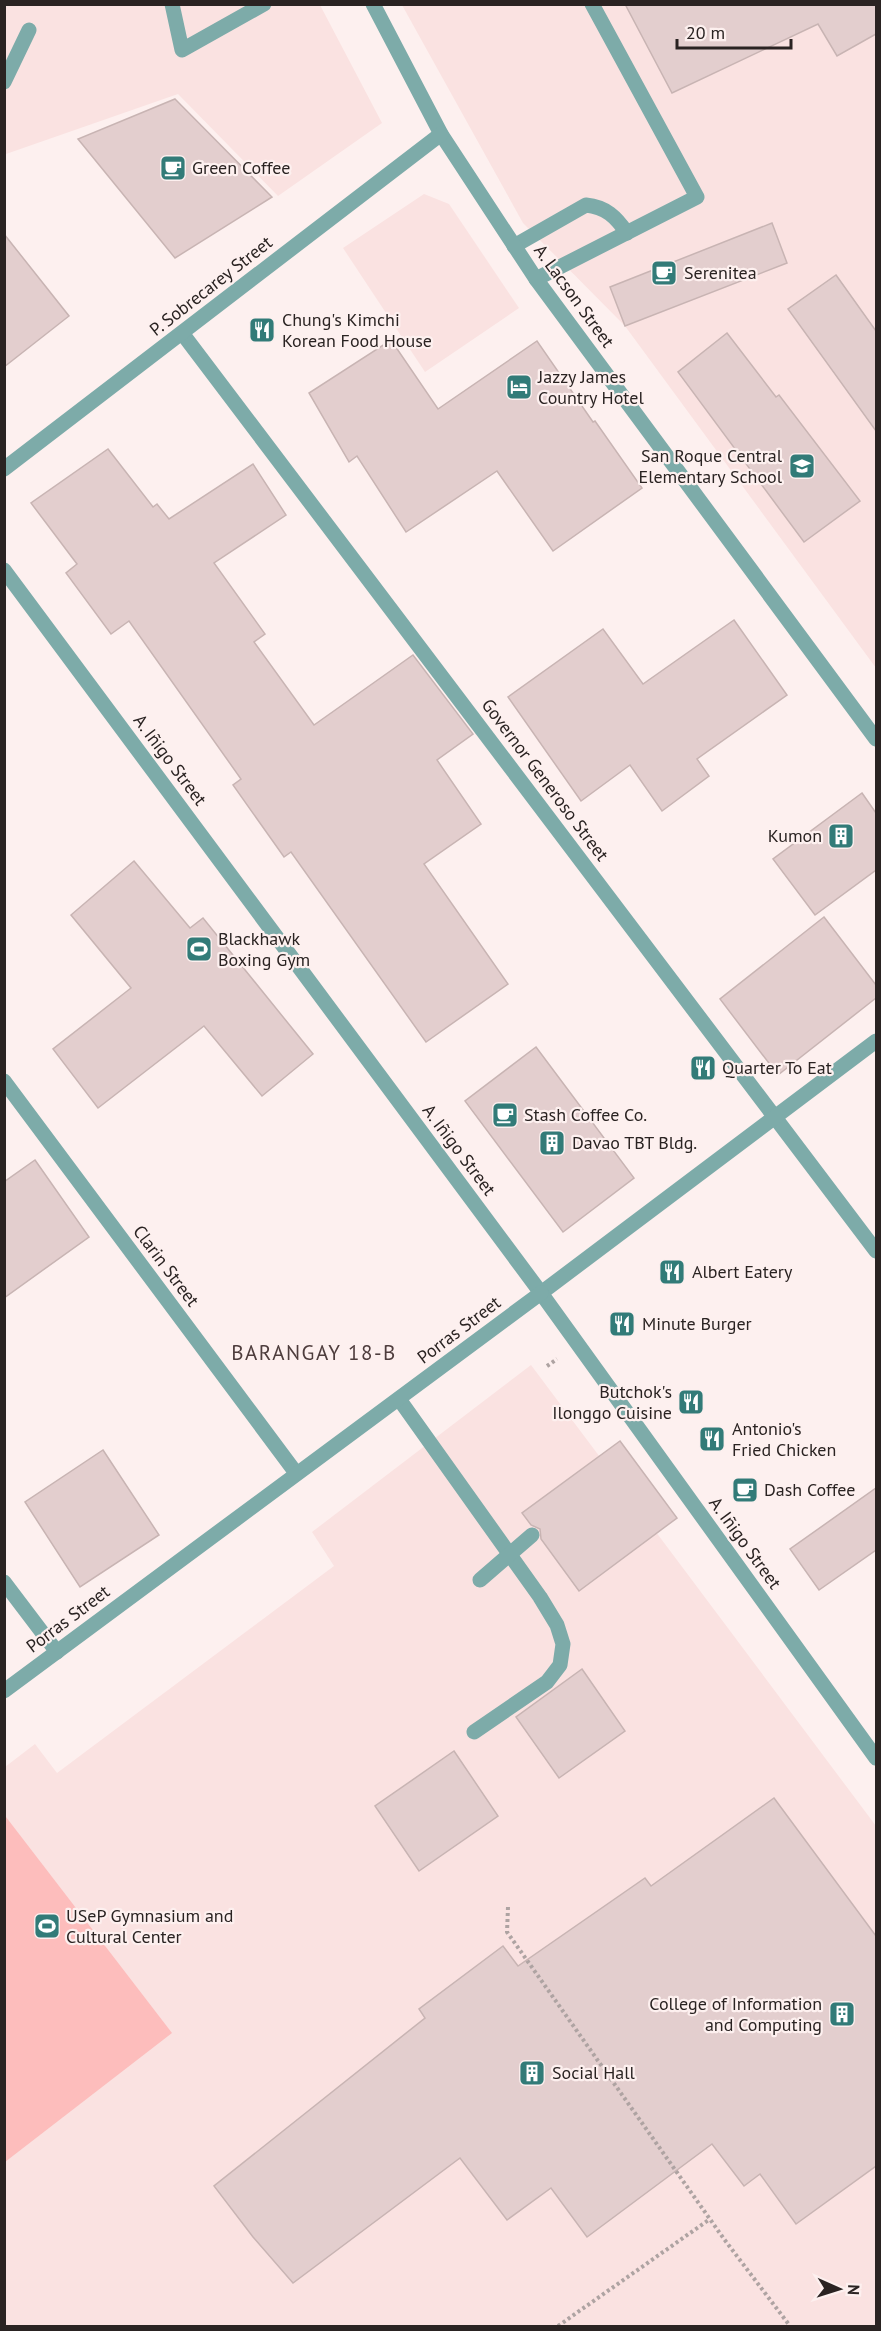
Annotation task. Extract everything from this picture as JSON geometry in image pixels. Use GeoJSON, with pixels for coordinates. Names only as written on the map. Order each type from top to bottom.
{"type":"FeatureCollection","features":[{"type":"Feature","properties":{"kind":"street"},"geometry":{"type":"LineString","coordinates":[[172,4],[183,50],[264,4]]}},
{"type":"Feature","properties":{"kind":"street","name":"A. Lacson Street"},"geometry":{"type":"LineString","coordinates":[[373,4],[441,134],[536,279],[876,739]]}},
{"type":"Feature","properties":{"kind":"street"},"geometry":{"type":"LineString","coordinates":[[536,279],[697,197],[592,4]]}},
{"type":"Feature","properties":{"kind":"street"},"geometry":{"type":"LineString","coordinates":[[4,82],[29,30]]}},
{"type":"Feature","properties":{"kind":"street","name":"P. Sobrecarey Street"},"geometry":{"type":"LineString","coordinates":[[4,469],[441,134]]}},
{"type":"Feature","properties":{"kind":"street"},"geometry":{"type":"LineString","coordinates":[[514,246],[586,205],[606,211],[618,219],[627,233]]}},
{"type":"Feature","properties":{"kind":"street","name":"Governor Generoso Street"},"geometry":{"type":"LineString","coordinates":[[182,333],[776,1115],[876,1251]]}},
{"type":"Feature","properties":{"kind":"street","name":"A. Iñigo Street"},"geometry":{"type":"LineString","coordinates":[[4,570],[540,1293],[876,1758]]}},
{"type":"Feature","properties":{"kind":"street","name":"Porras Street"},"geometry":{"type":"LineString","coordinates":[[4,1691],[296,1473],[399,1400],[876,1041]]}},
{"type":"Feature","properties":{"kind":"street","name":"Clarin Street"},"geometry":{"type":"LineString","coordinates":[[4,1082],[296,1473]]}},
{"type":"Feature","properties":{"kind":"street"},"geometry":{"type":"LineString","coordinates":[[399,1400],[540,1597],[557,1625],[563,1644],[560,1665],[547,1682],[474,1732]]}},
{"type":"Feature","properties":{"kind":"street"},"geometry":{"type":"LineString","coordinates":[[480,1580],[532,1535]]}},
{"type":"Feature","properties":{"kind":"street"},"geometry":{"type":"LineString","coordinates":[[4,1582],[57,1652]]}},
{"type":"Feature","properties":{"kind":"path"},"geometry":{"type":"LineString","coordinates":[[508,1907],[507,1932],[710,2219],[790,2326]]}},
{"type":"Feature","properties":{"kind":"path"},"geometry":{"type":"LineString","coordinates":[[558,2326],[710,2219]]}},
{"type":"Feature","properties":{"kind":"shaded area"},"geometry":{"type":"Polygon","coordinates":[[[4,5],[320,5],[382,123],[278,196],[178,94],[6,154],[4,149],[4,5]]]}},
{"type":"Feature","properties":{"kind":"shaded area"},"geometry":{"type":"Polygon","coordinates":[[[402,5],[876,5],[876,668],[625,326],[523,223],[402,5]]]}},
{"type":"Feature","properties":{"kind":"shaded area"},"geometry":{"type":"Polygon","coordinates":[[[424,194],[449,204],[519,308],[425,372],[343,248],[424,194]]]}},
{"type":"Feature","properties":{"kind":"shaded area"},"geometry":{"type":"Polygon","coordinates":[[[531,1365],[876,1826],[876,2326],[5,2326],[5,1767],[35,1744],[57,1773],[334,1566],[312,1532],[531,1365]]]}},
{"type":"Feature","properties":{"kind":"shaded area","name":"USeP Gymnasium and Cultural Center"},"geometry":{"type":"Polygon","coordinates":[[[6,1817],[172,2033],[5,2162],[4,1819],[6,1817]]]}},
{"type":"Feature","properties":{"kind":"building"},"geometry":{"type":"Polygon","coordinates":[[[625,4],[876,4],[876,34],[837,56],[818,24],[672,93],[625,4]]]}},
{"type":"Feature","properties":{"kind":"building","name":"Green Coffee"},"geometry":{"type":"Polygon","coordinates":[[[175,99],[272,197],[175,258],[78,139],[175,99]]]}},
{"type":"Feature","properties":{"kind":"building"},"geometry":{"type":"Polygon","coordinates":[[[772,223],[787,263],[625,326],[610,287],[772,223]]]}},
{"type":"Feature","properties":{"kind":"building"},"geometry":{"type":"Polygon","coordinates":[[[4,234],[69,316],[4,367],[4,234]]]}},
{"type":"Feature","properties":{"kind":"building"},"geometry":{"type":"Polygon","coordinates":[[[836,275],[876,331],[876,431],[788,309],[836,275]]]}},
{"type":"Feature","properties":{"kind":"building"},"geometry":{"type":"Polygon","coordinates":[[[727,333],[776,397],[779,395],[860,501],[804,542],[678,372],[727,333]]]}},
{"type":"Feature","properties":{"kind":"building"},"geometry":{"type":"Polygon","coordinates":[[[391,340],[438,409],[537,341],[642,488],[553,551],[497,471],[406,532],[357,456],[349,462],[309,393],[391,340]]]}},
{"type":"Feature","properties":{"kind":"building"},"geometry":{"type":"Polygon","coordinates":[[[108,449],[153,507],[157,504],[169,519],[253,464],[286,515],[214,563],[265,634],[254,642],[314,725],[413,655],[473,734],[437,760],[481,824],[424,864],[508,984],[426,1042],[291,852],[284,857],[233,785],[241,779],[129,621],[111,634],[66,573],[77,564],[31,503],[108,449]]]}},
{"type":"Feature","properties":{"kind":"building"},"geometry":{"type":"Polygon","coordinates":[[[734,620],[787,695],[697,759],[709,776],[662,811],[630,765],[581,801],[508,697],[603,629],[643,684],[734,620]]]}},
{"type":"Feature","properties":{"kind":"building","name":"Kumon"},"geometry":{"type":"Polygon","coordinates":[[[862,793],[876,813],[876,870],[815,915],[773,859],[862,793]]]}},
{"type":"Feature","properties":{"kind":"building"},"geometry":{"type":"Polygon","coordinates":[[[134,861],[190,928],[203,918],[313,1054],[262,1096],[204,1026],[98,1108],[53,1049],[131,988],[71,915],[134,861]]]}},
{"type":"Feature","properties":{"kind":"building"},"geometry":{"type":"Polygon","coordinates":[[[824,917],[876,985],[876,998],[778,1075],[720,999],[824,917]]]}},
{"type":"Feature","properties":{"kind":"building","name":"Davao TBT Bldg."},"geometry":{"type":"Polygon","coordinates":[[[536,1047],[634,1178],[563,1232],[465,1101],[536,1047]]]}},
{"type":"Feature","properties":{"kind":"building"},"geometry":{"type":"Polygon","coordinates":[[[35,1160],[89,1237],[4,1298],[4,1182],[35,1160]]]}},
{"type":"Feature","properties":{"kind":"building"},"geometry":{"type":"Polygon","coordinates":[[[620,1441],[677,1518],[579,1591],[541,1539],[540,1529],[531,1525],[522,1513],[620,1441]]]}},
{"type":"Feature","properties":{"kind":"building"},"geometry":{"type":"Polygon","coordinates":[[[103,1450],[159,1535],[80,1587],[25,1502],[103,1450]]]}},
{"type":"Feature","properties":{"kind":"building"},"geometry":{"type":"Polygon","coordinates":[[[876,1488],[876,1550],[819,1590],[790,1549],[876,1488]]]}},
{"type":"Feature","properties":{"kind":"building"},"geometry":{"type":"Polygon","coordinates":[[[582,1669],[625,1731],[559,1778],[516,1717],[582,1669]]]}},
{"type":"Feature","properties":{"kind":"building"},"geometry":{"type":"Polygon","coordinates":[[[454,1751],[498,1816],[419,1871],[375,1806],[454,1751]]]}},
{"type":"Feature","properties":{"kind":"building"},"geometry":{"type":"Polygon","coordinates":[[[774,1798],[876,1936],[876,2166],[796,2224],[760,2174],[744,2186],[712,2144],[587,2237],[551,2188],[507,2220],[460,2158],[293,2283],[253,2237],[214,2186],[425,2018],[419,2009],[503,1946],[518,1966],[645,1878],[651,1886],[774,1798]]]}},
{"type":"Feature","properties":{"kind":"place","name":"Green Coffee"},"geometry":{"type":"Point","coordinates":[173,168]}},
{"type":"Feature","properties":{"kind":"place","name":"Serenitea"},"geometry":{"type":"Point","coordinates":[664,273]}},
{"type":"Feature","properties":{"kind":"place","name":"Chung's Kimchi Korean Food House"},"geometry":{"type":"Point","coordinates":[262,330]}},
{"type":"Feature","properties":{"kind":"place","name":"Jazzy James Country Hotel"},"geometry":{"type":"Point","coordinates":[519,387]}},
{"type":"Feature","properties":{"kind":"place","name":"San Roque Central Elementary School"},"geometry":{"type":"Point","coordinates":[802,466]}},
{"type":"Feature","properties":{"kind":"place","name":"Kumon"},"geometry":{"type":"Point","coordinates":[841,836]}},
{"type":"Feature","properties":{"kind":"place","name":"Blackhawk Boxing Gym"},"geometry":{"type":"Point","coordinates":[199,949]}},
{"type":"Feature","properties":{"kind":"place","name":"Quarter To Eat"},"geometry":{"type":"Point","coordinates":[703,1068]}},
{"type":"Feature","properties":{"kind":"place","name":"Stash Coffee Co."},"geometry":{"type":"Point","coordinates":[505,1115]}},
{"type":"Feature","properties":{"kind":"place","name":"Davao TBT Bldg."},"geometry":{"type":"Point","coordinates":[552,1143]}},
{"type":"Feature","properties":{"kind":"place","name":"Albert Eatery"},"geometry":{"type":"Point","coordinates":[672,1272]}},
{"type":"Feature","properties":{"kind":"place","name":"Minute Burger"},"geometry":{"type":"Point","coordinates":[622,1324]}},
{"type":"Feature","properties":{"kind":"place","name":"Butchok's Ilonggo Cuisine"},"geometry":{"type":"Point","coordinates":[691,1402]}},
{"type":"Feature","properties":{"kind":"place","name":"Antonio's Fried Chicken"},"geometry":{"type":"Point","coordinates":[712,1439]}},
{"type":"Feature","properties":{"kind":"place","name":"Dash Coffee"},"geometry":{"type":"Point","coordinates":[745,1490]}},
{"type":"Feature","properties":{"kind":"place","name":"USeP Gymnasium and Cultural Center"},"geometry":{"type":"Point","coordinates":[47,1926]}},
{"type":"Feature","properties":{"kind":"place","name":"College of Information and Computing"},"geometry":{"type":"Point","coordinates":[842,2014]}},
{"type":"Feature","properties":{"kind":"place","name":"Social Hall"},"geometry":{"type":"Point","coordinates":[532,2073]}},
{"type":"Feature","properties":{"kind":"district","name":"BARANGAY 18-B"},"geometry":{"type":"Point","coordinates":[314,1353]}}]}
